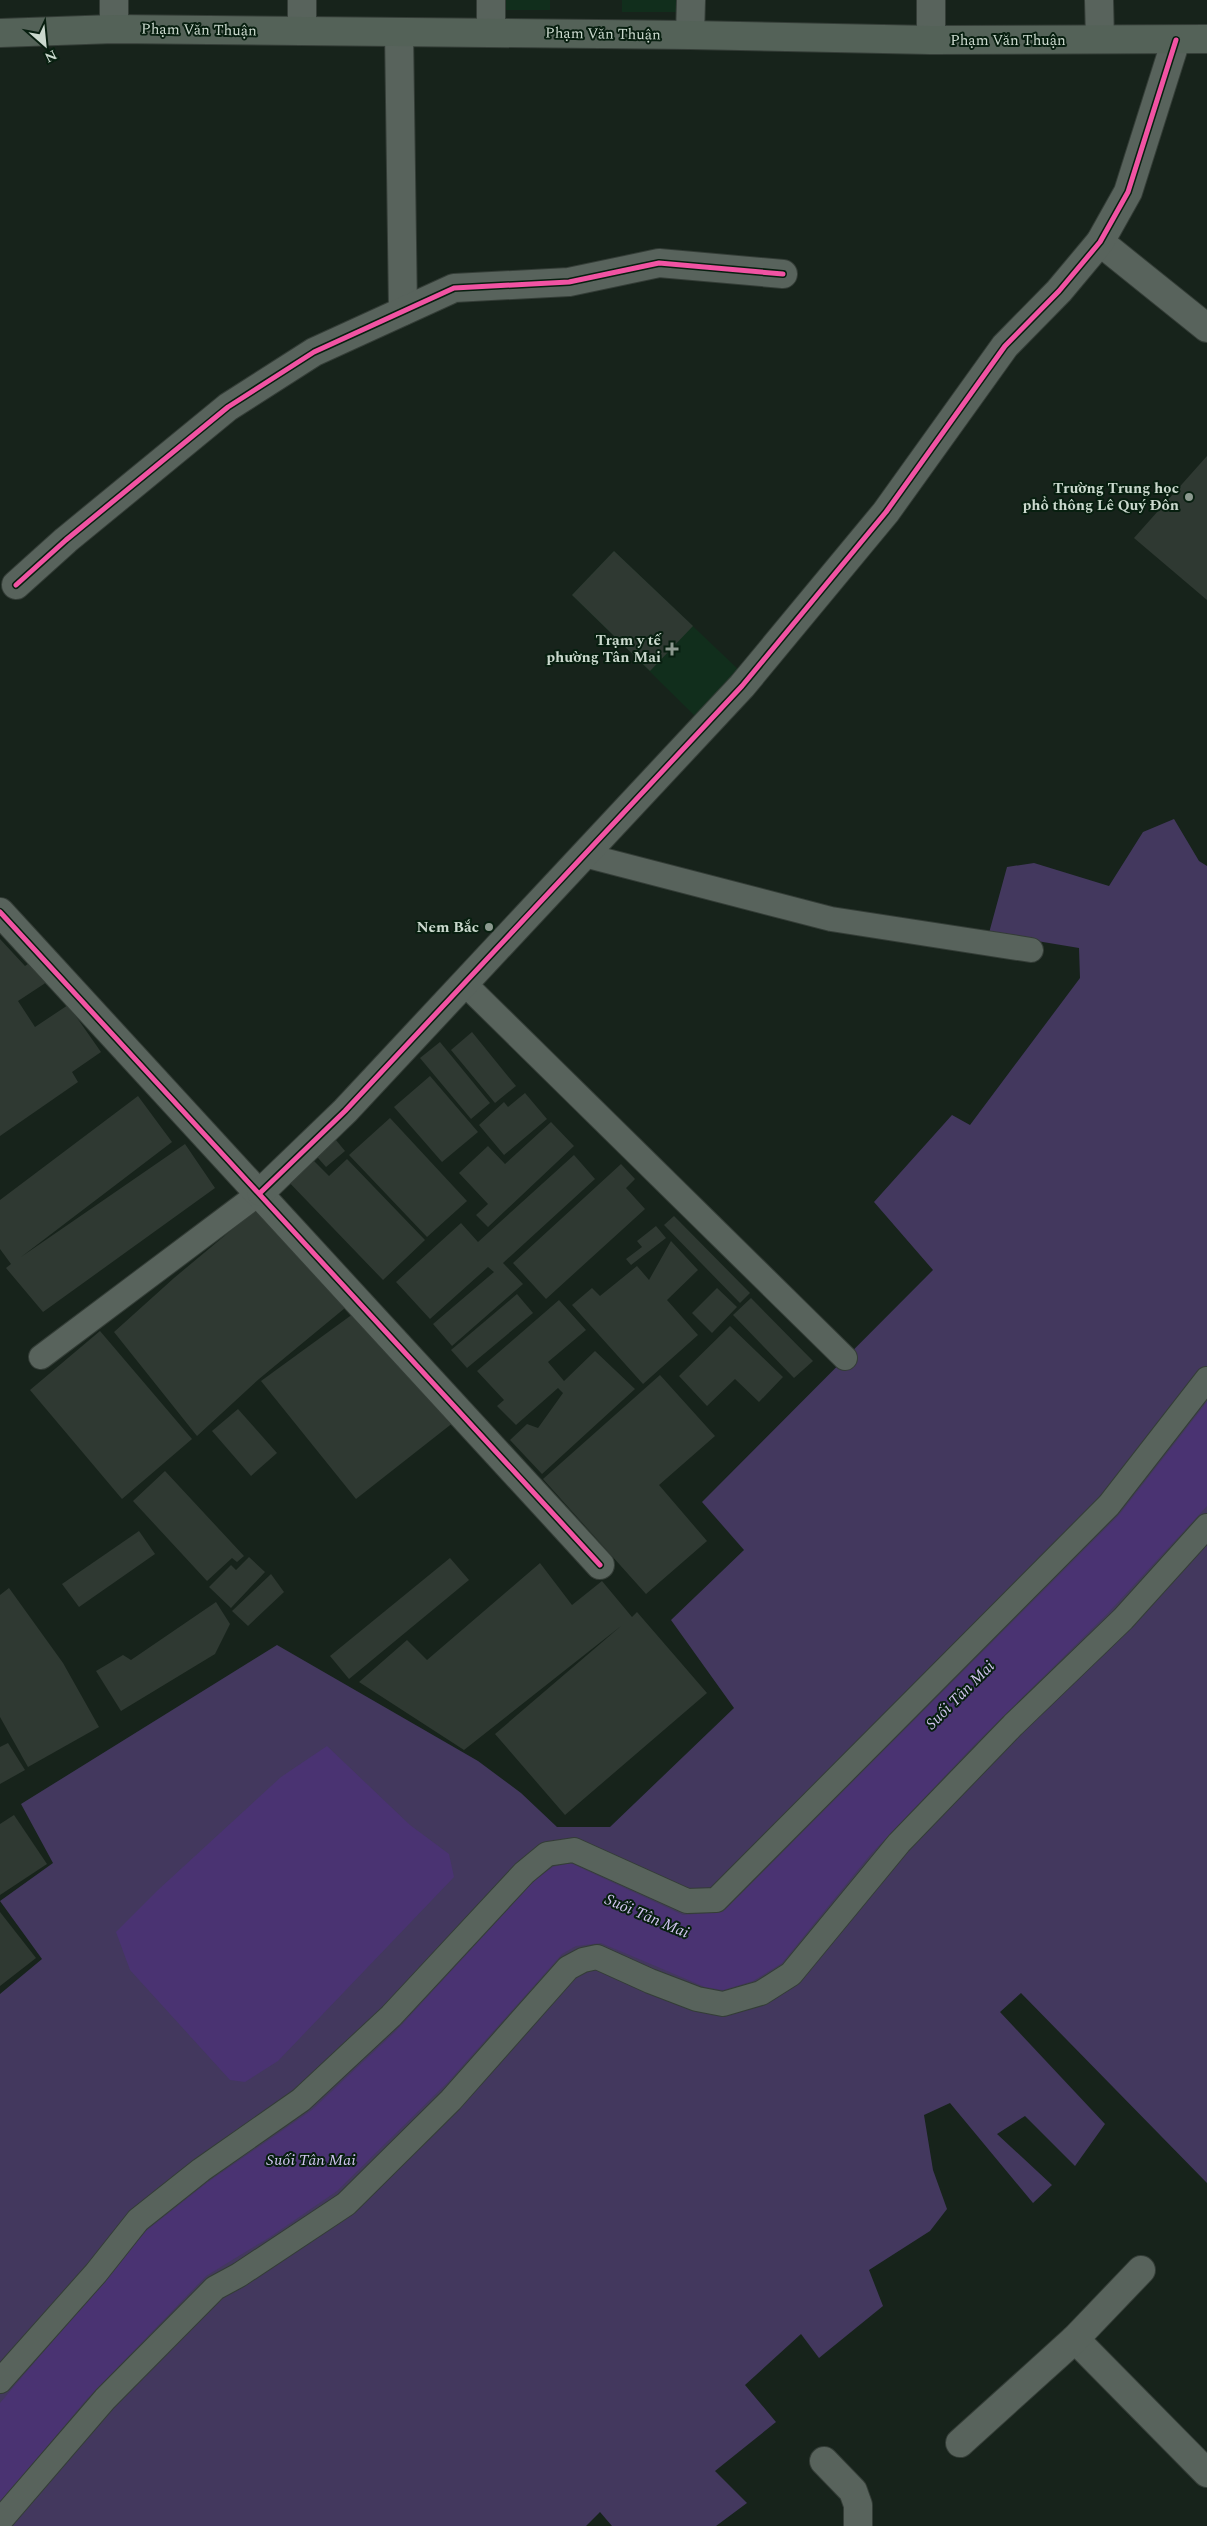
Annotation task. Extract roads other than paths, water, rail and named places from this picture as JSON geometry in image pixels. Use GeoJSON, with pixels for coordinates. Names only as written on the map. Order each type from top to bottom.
{"type":"FeatureCollection","features":[{"type":"Feature","properties":{"kind":"main road","name":"Phạm Văn Thuận"},"geometry":{"type":"LineString","coordinates":[[0,33],[114,28],[491,32],[931,40],[1207,39]]}},
{"type":"Feature","properties":{"kind":"street"},"geometry":{"type":"LineString","coordinates":[[114,0],[114,28]]}},
{"type":"Feature","properties":{"kind":"street"},"geometry":{"type":"LineString","coordinates":[[302,0],[302,31]]}},
{"type":"Feature","properties":{"kind":"street"},"geometry":{"type":"LineString","coordinates":[[491,0],[491,32]]}},
{"type":"Feature","properties":{"kind":"street"},"geometry":{"type":"LineString","coordinates":[[690,35],[691,0]]}},
{"type":"Feature","properties":{"kind":"street"},"geometry":{"type":"LineString","coordinates":[[931,0],[931,40]]}},
{"type":"Feature","properties":{"kind":"street"},"geometry":{"type":"LineString","coordinates":[[1100,0],[1100,39]]}},
{"type":"Feature","properties":{"kind":"street"},"geometry":{"type":"LineString","coordinates":[[400,32],[404,311]]}},
{"type":"Feature","properties":{"kind":"street"},"geometry":{"type":"LineString","coordinates":[[261,1192],[345,1111],[742,686],[886,512],[1005,346],[1059,291],[1100,242],[1128,192],[1176,40]]}},
{"type":"Feature","properties":{"kind":"street"},"geometry":{"type":"LineString","coordinates":[[1100,242],[1207,328]]}},
{"type":"Feature","properties":{"kind":"street"},"geometry":{"type":"LineString","coordinates":[[16,585],[66,540],[228,406],[314,352],[454,288],[569,282],[659,263],[783,274]]}},
{"type":"Feature","properties":{"kind":"street"},"geometry":{"type":"LineString","coordinates":[[0,912],[261,1192],[374,1320],[600,1565]]}},
{"type":"Feature","properties":{"kind":"street"},"geometry":{"type":"LineString","coordinates":[[960,2443],[1075,2339],[1141,2270]]}},
{"type":"Feature","properties":{"kind":"street"},"geometry":{"type":"LineString","coordinates":[[1075,2339],[1207,2473]]}},
{"type":"Feature","properties":{"kind":"street"},"geometry":{"type":"LineString","coordinates":[[824,2461],[853,2491],[858,2505],[858,2526]]}},
{"type":"Feature","properties":{"kind":"lane"},"geometry":{"type":"LineString","coordinates":[[584,855],[831,919],[1031,950]]}},
{"type":"Feature","properties":{"kind":"lane"},"geometry":{"type":"LineString","coordinates":[[464,983],[845,1358]]}},
{"type":"Feature","properties":{"kind":"lane"},"geometry":{"type":"LineString","coordinates":[[41,1357],[261,1192]]}},
{"type":"Feature","properties":{"kind":"lane"},"geometry":{"type":"LineString","coordinates":[[0,2381],[96,2273],[138,2220],[201,2170],[301,2100],[391,2016],[524,1873],[547,1854],[574,1850],[687,1901],[716,1900],[1109,1505],[1207,1379]]}},
{"type":"Feature","properties":{"kind":"lane"},"geometry":{"type":"LineString","coordinates":[[0,2521],[106,2399],[215,2288],[239,2275],[346,2204],[451,2100],[568,1968],[583,1960],[597,1957],[650,1981],[698,1999],[723,2004],[761,1993],[791,1974],[899,1844],[1013,1725],[1122,1619],[1207,1526]]}},
{"type":"Feature","properties":{"kind":"water","name":"Suối Tân Mai"},"geometry":{"type":"Polygon","coordinates":[[[1207,1402],[1207,1506],[1107,1614],[976,1743],[870,1855],[782,1963],[753,1981],[723,1990],[705,1987],[601,1943],[576,1946],[562,1954],[448,2082],[337,2191],[270,2237],[206,2276],[85,2401],[0,2503],[0,2403],[146,2231],[208,2182],[312,2110],[397,2030],[535,1880],[553,1867],[570,1863],[683,1915],[723,1912],[1119,1515],[1207,1402]]]}},
{"type":"Feature","properties":{"kind":"water"},"geometry":{"type":"Polygon","coordinates":[[[327,1746],[410,1825],[449,1854],[454,1877],[278,2061],[245,2082],[230,2080],[130,1970],[116,1932],[158,1890],[281,1777],[327,1746]]]}},
{"type":"Feature","properties":{"kind":"place","name":"Trường Trung học phổ thông Lê Quý Đôn"},"geometry":{"type":"Point","coordinates":[1189,497]}},
{"type":"Feature","properties":{"kind":"place","name":"Trạm y tế phường Tân Mai"},"geometry":{"type":"Point","coordinates":[672,649]}},
{"type":"Feature","properties":{"kind":"place","name":"Nem Bắc"},"geometry":{"type":"Point","coordinates":[489,927]}}]}
